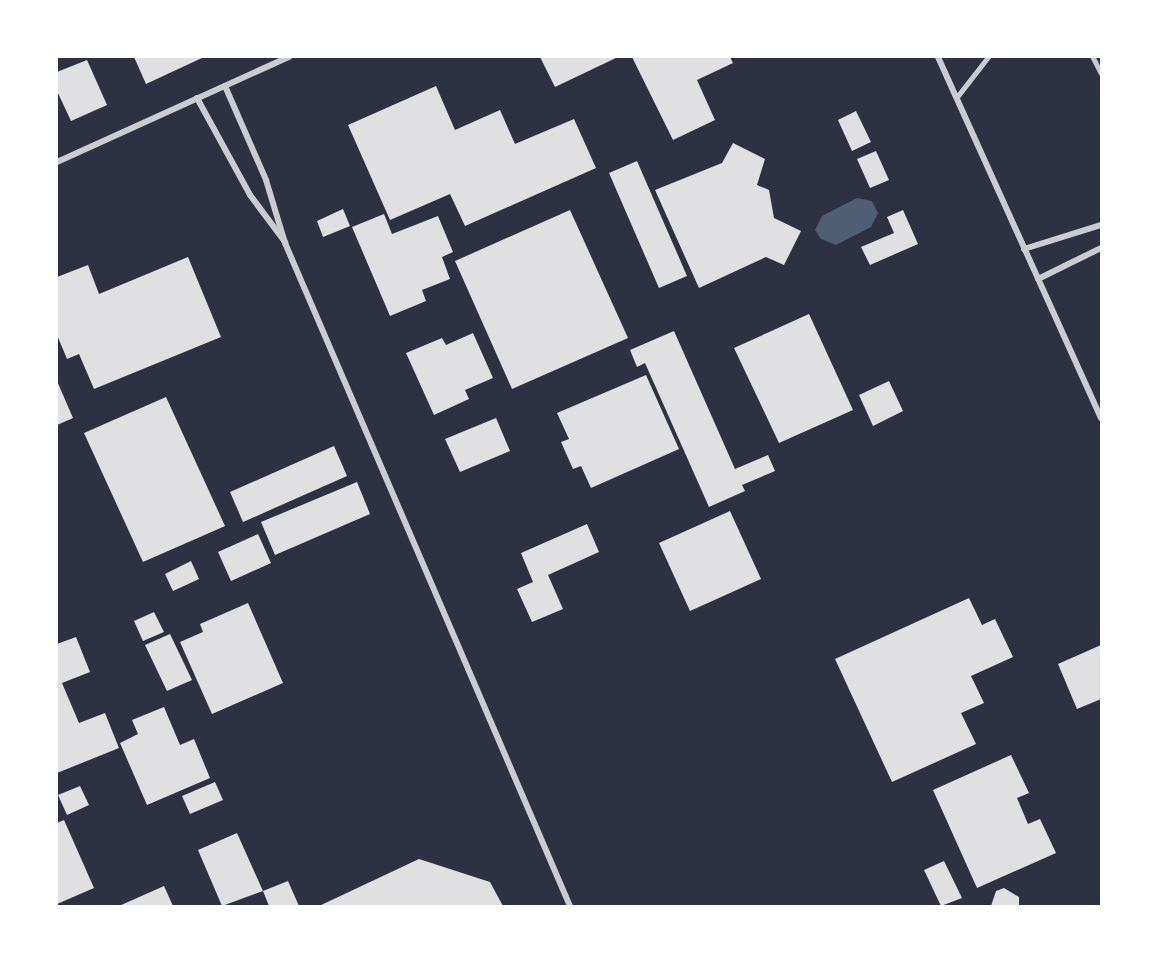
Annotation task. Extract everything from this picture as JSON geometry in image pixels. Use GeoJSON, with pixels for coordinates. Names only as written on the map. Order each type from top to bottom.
{"type":"FeatureCollection","features":[{"type":"Feature","properties":{"kind":"street"},"geometry":{"type":"LineString","coordinates":[[57,162],[288,57]]}},
{"type":"Feature","properties":{"kind":"street"},"geometry":{"type":"LineString","coordinates":[[938,57],[1101,418]]}},
{"type":"Feature","properties":{"kind":"street"},"geometry":{"type":"LineString","coordinates":[[225,86],[266,180],[285,243],[570,906]]}},
{"type":"Feature","properties":{"kind":"street"},"geometry":{"type":"LineString","coordinates":[[197,98],[250,195],[285,243]]}},
{"type":"Feature","properties":{"kind":"street"},"geometry":{"type":"LineString","coordinates":[[1024,249],[1101,225]]}},
{"type":"Feature","properties":{"kind":"street"},"geometry":{"type":"LineString","coordinates":[[1038,279],[1101,248]]}},
{"type":"Feature","properties":{"kind":"lane"},"geometry":{"type":"LineString","coordinates":[[957,97],[988,57]]}},
{"type":"Feature","properties":{"kind":"lane"},"geometry":{"type":"LineString","coordinates":[[1094,57],[1101,73]]}},
{"type":"Feature","properties":{"kind":"water"},"geometry":{"type":"Polygon","coordinates":[[[857,198],[872,201],[878,213],[871,227],[836,245],[821,239],[815,230],[822,216],[857,198]]]}},
{"type":"Feature","properties":{"kind":"building"},"geometry":{"type":"Polygon","coordinates":[[[134,57],[204,57],[146,84],[134,57]]]}},
{"type":"Feature","properties":{"kind":"building"},"geometry":{"type":"Polygon","coordinates":[[[540,57],[618,57],[555,87],[540,57]]]}},
{"type":"Feature","properties":{"kind":"building"},"geometry":{"type":"Polygon","coordinates":[[[632,57],[730,57],[733,63],[697,80],[715,120],[673,140],[632,57]]]}},
{"type":"Feature","properties":{"kind":"building"},"geometry":{"type":"Polygon","coordinates":[[[87,60],[107,105],[71,121],[57,91],[57,72],[87,60]]]}},
{"type":"Feature","properties":{"kind":"building"},"geometry":{"type":"Polygon","coordinates":[[[436,86],[455,130],[500,110],[515,144],[574,119],[596,168],[465,226],[450,194],[390,220],[348,125],[436,86]]]}},
{"type":"Feature","properties":{"kind":"building"},"geometry":{"type":"Polygon","coordinates":[[[856,111],[871,142],[852,151],[838,120],[856,111]]]}},
{"type":"Feature","properties":{"kind":"building"},"geometry":{"type":"Polygon","coordinates":[[[733,143],[765,159],[757,185],[769,190],[774,218],[801,231],[784,265],[766,257],[699,288],[655,190],[722,163],[733,143]]]}},
{"type":"Feature","properties":{"kind":"building"},"geometry":{"type":"Polygon","coordinates":[[[876,151],[889,180],[870,188],[857,159],[876,151]]]}},
{"type":"Feature","properties":{"kind":"building"},"geometry":{"type":"Polygon","coordinates":[[[637,161],[687,276],[659,288],[609,173],[637,161]]]}},
{"type":"Feature","properties":{"kind":"building"},"geometry":{"type":"Polygon","coordinates":[[[343,209],[350,226],[323,237],[317,221],[343,209]]]}},
{"type":"Feature","properties":{"kind":"building"},"geometry":{"type":"Polygon","coordinates":[[[570,210],[628,338],[512,389],[455,261],[570,210]]]}},
{"type":"Feature","properties":{"kind":"building"},"geometry":{"type":"Polygon","coordinates":[[[903,210],[918,244],[870,265],[861,247],[894,233],[887,217],[903,210]]]}},
{"type":"Feature","properties":{"kind":"building"},"geometry":{"type":"Polygon","coordinates":[[[384,214],[392,234],[438,216],[453,252],[442,257],[450,279],[422,290],[426,301],[390,316],[352,227],[384,214]]]}},
{"type":"Feature","properties":{"kind":"building"},"geometry":{"type":"Polygon","coordinates":[[[188,257],[221,337],[94,389],[79,354],[67,359],[57,335],[57,277],[88,265],[99,294],[188,257]]]}},
{"type":"Feature","properties":{"kind":"building"},"geometry":{"type":"Polygon","coordinates":[[[809,314],[853,410],[779,443],[734,348],[809,314]]]}},
{"type":"Feature","properties":{"kind":"building"},"geometry":{"type":"Polygon","coordinates":[[[674,331],[735,469],[768,455],[775,471],[742,485],[745,491],[709,507],[645,363],[637,367],[630,350],[674,331]]]}},
{"type":"Feature","properties":{"kind":"building"},"geometry":{"type":"Polygon","coordinates":[[[473,333],[493,378],[465,390],[469,399],[434,415],[406,353],[442,338],[446,345],[473,333]]]}},
{"type":"Feature","properties":{"kind":"building"},"geometry":{"type":"Polygon","coordinates":[[[646,375],[679,449],[591,488],[581,466],[573,469],[561,442],[569,439],[557,413],[646,375]]]}},
{"type":"Feature","properties":{"kind":"building"},"geometry":{"type":"Polygon","coordinates":[[[57,381],[73,418],[57,425],[57,381]]]}},
{"type":"Feature","properties":{"kind":"building"},"geometry":{"type":"Polygon","coordinates":[[[889,381],[903,411],[873,426],[859,395],[889,381]]]}},
{"type":"Feature","properties":{"kind":"building"},"geometry":{"type":"Polygon","coordinates":[[[166,397],[225,526],[143,562],[84,433],[166,397]]]}},
{"type":"Feature","properties":{"kind":"building"},"geometry":{"type":"Polygon","coordinates":[[[496,418],[510,451],[460,472],[445,439],[496,418]]]}},
{"type":"Feature","properties":{"kind":"building"},"geometry":{"type":"Polygon","coordinates":[[[334,446],[347,476],[243,522],[230,492],[334,446]]]}},
{"type":"Feature","properties":{"kind":"building"},"geometry":{"type":"Polygon","coordinates":[[[357,482],[370,514],[275,555],[261,522],[357,482]]]}},
{"type":"Feature","properties":{"kind":"building"},"geometry":{"type":"Polygon","coordinates":[[[730,511],[761,579],[690,611],[659,543],[730,511]]]}},
{"type":"Feature","properties":{"kind":"building"},"geometry":{"type":"Polygon","coordinates":[[[587,524],[599,552],[548,575],[563,609],[532,622],[517,589],[533,582],[521,553],[587,524]]]}},
{"type":"Feature","properties":{"kind":"building"},"geometry":{"type":"Polygon","coordinates":[[[258,534],[271,563],[231,581],[218,552],[258,534]]]}},
{"type":"Feature","properties":{"kind":"building"},"geometry":{"type":"Polygon","coordinates":[[[191,561],[199,579],[173,591],[165,574],[191,561]]]}},
{"type":"Feature","properties":{"kind":"building"},"geometry":{"type":"Polygon","coordinates":[[[969,598],[982,625],[995,619],[1013,657],[971,676],[984,703],[961,713],[976,744],[892,782],[835,659],[969,598]]]}},
{"type":"Feature","properties":{"kind":"building"},"geometry":{"type":"Polygon","coordinates":[[[248,603],[283,683],[212,714],[180,642],[203,632],[200,624],[248,603]]]}},
{"type":"Feature","properties":{"kind":"building"},"geometry":{"type":"Polygon","coordinates":[[[154,612],[164,632],[143,641],[134,621],[154,612]]]}},
{"type":"Feature","properties":{"kind":"building"},"geometry":{"type":"Polygon","coordinates":[[[170,634],[192,680],[167,691],[145,645],[170,634]]]}},
{"type":"Feature","properties":{"kind":"building"},"geometry":{"type":"Polygon","coordinates":[[[76,637],[90,672],[62,683],[79,723],[105,713],[119,748],[57,773],[57,644],[76,637]]]}},
{"type":"Feature","properties":{"kind":"building"},"geometry":{"type":"Polygon","coordinates":[[[1101,645],[1101,699],[1077,709],[1058,664],[1101,645]]]}},
{"type":"Feature","properties":{"kind":"building"},"geometry":{"type":"Polygon","coordinates":[[[164,707],[180,745],[194,739],[210,778],[147,805],[120,743],[138,734],[132,720],[164,707]]]}},
{"type":"Feature","properties":{"kind":"building"},"geometry":{"type":"Polygon","coordinates":[[[1011,755],[1029,793],[1017,798],[1028,824],[1040,819],[1056,853],[977,888],[933,790],[1011,755]]]}},
{"type":"Feature","properties":{"kind":"building"},"geometry":{"type":"Polygon","coordinates":[[[215,782],[223,800],[190,814],[182,796],[215,782]]]}},
{"type":"Feature","properties":{"kind":"building"},"geometry":{"type":"Polygon","coordinates":[[[80,786],[89,805],[67,815],[58,795],[80,786]]]}},
{"type":"Feature","properties":{"kind":"building"},"geometry":{"type":"Polygon","coordinates":[[[64,820],[94,888],[57,904],[57,823],[64,820]]]}},
{"type":"Feature","properties":{"kind":"building"},"geometry":{"type":"Polygon","coordinates":[[[237,833],[263,891],[222,906],[198,850],[237,833]]]}},
{"type":"Feature","properties":{"kind":"building"},"geometry":{"type":"Polygon","coordinates":[[[419,859],[490,882],[503,906],[319,906],[419,859]]]}},
{"type":"Feature","properties":{"kind":"building"},"geometry":{"type":"Polygon","coordinates":[[[944,861],[962,898],[941,906],[924,870],[944,861]]]}},
{"type":"Feature","properties":{"kind":"building"},"geometry":{"type":"Polygon","coordinates":[[[288,881],[299,906],[269,906],[263,891],[288,881]]]}},
{"type":"Feature","properties":{"kind":"building"},"geometry":{"type":"Polygon","coordinates":[[[164,886],[173,906],[119,906],[164,886]]]}},
{"type":"Feature","properties":{"kind":"building"},"geometry":{"type":"Polygon","coordinates":[[[1004,888],[1019,897],[1019,906],[991,906],[996,891],[1004,888]]]}}]}
